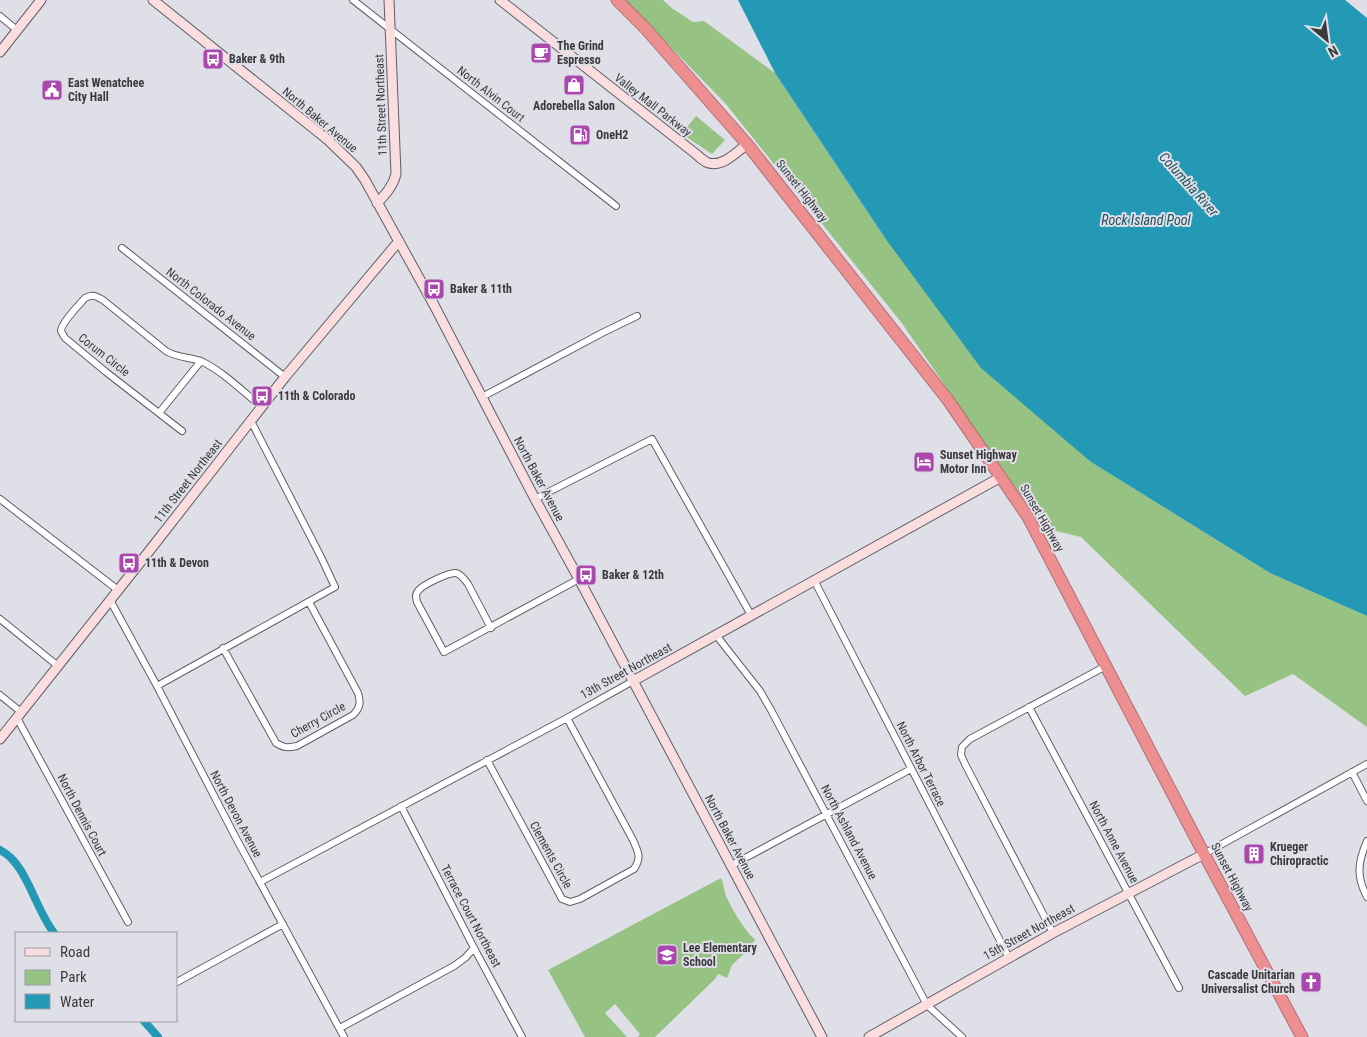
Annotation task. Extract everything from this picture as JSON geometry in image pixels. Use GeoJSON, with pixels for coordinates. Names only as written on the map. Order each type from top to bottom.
{"type":"FeatureCollection","features":[{"type":"Feature","properties":{"kind":"highway","name":"Sunset Highway"},"geometry":{"type":"LineString","coordinates":[[617,0],[646,29],[747,144],[948,400],[1028,517],[1302,1037]]}},
{"type":"Feature","properties":{"kind":"street"},"geometry":{"type":"LineString","coordinates":[[0,52],[41,0]]}},
{"type":"Feature","properties":{"kind":"street","name":"North Baker Avenue"},"geometry":{"type":"LineString","coordinates":[[153,0],[328,140],[356,166],[434,305],[822,1037]]}},
{"type":"Feature","properties":{"kind":"street","name":"North Alvin Court"},"geometry":{"type":"LineString","coordinates":[[353,0],[616,206]]}},
{"type":"Feature","properties":{"kind":"street","name":"11th Street Northeast"},"geometry":{"type":"LineString","coordinates":[[377,203],[394,183],[396,174],[390,0]]}},
{"type":"Feature","properties":{"kind":"street","name":"Valley Mall Parkway"},"geometry":{"type":"LineString","coordinates":[[500,0],[708,163],[720,162],[734,155],[747,144]]}},
{"type":"Feature","properties":{"kind":"street"},"geometry":{"type":"LineString","coordinates":[[0,16],[17,30]]}},
{"type":"Feature","properties":{"kind":"street","name":"11th Street Northeast"},"geometry":{"type":"LineString","coordinates":[[0,739],[285,377],[399,241]]}},
{"type":"Feature","properties":{"kind":"street","name":"North Colorado Avenue"},"geometry":{"type":"LineString","coordinates":[[122,248],[285,377]]}},
{"type":"Feature","properties":{"kind":"street","name":"Corum Circle"},"geometry":{"type":"LineString","coordinates":[[182,431],[69,342],[62,332],[61,329],[65,321],[89,295],[95,295],[103,300],[172,355],[201,361],[225,376],[262,407]]}},
{"type":"Feature","properties":{"kind":"street"},"geometry":{"type":"LineString","coordinates":[[482,398],[637,316]]}},
{"type":"Feature","properties":{"kind":"street"},"geometry":{"type":"LineString","coordinates":[[159,413],[201,361]]}},
{"type":"Feature","properties":{"kind":"street"},"geometry":{"type":"LineString","coordinates":[[157,686],[335,587],[251,421]]}},
{"type":"Feature","properties":{"kind":"street"},"geometry":{"type":"LineString","coordinates":[[535,498],[652,439],[751,615]]}},
{"type":"Feature","properties":{"kind":"street","name":"13th Street Northeast"},"geometry":{"type":"LineString","coordinates":[[260,882],[568,718],[1001,477]]}},
{"type":"Feature","properties":{"kind":"street"},"geometry":{"type":"LineString","coordinates":[[0,499],[118,590]]}},
{"type":"Feature","properties":{"kind":"street"},"geometry":{"type":"LineString","coordinates":[[491,628],[468,584],[458,574],[452,573],[423,586],[418,591],[416,596],[417,602],[444,652],[491,628],[579,579]]}},
{"type":"Feature","properties":{"kind":"street","name":"North Arbor Terrace"},"geometry":{"type":"LineString","coordinates":[[814,580],[1009,958]]}},
{"type":"Feature","properties":{"kind":"street","name":"North Devon Avenue"},"geometry":{"type":"LineString","coordinates":[[110,600],[344,1037]]}},
{"type":"Feature","properties":{"kind":"street","name":"Cherry Circle"},"geometry":{"type":"LineString","coordinates":[[224,648],[276,743],[290,748],[297,746],[353,715],[360,705],[358,693],[309,602]]}},
{"type":"Feature","properties":{"kind":"street"},"geometry":{"type":"LineString","coordinates":[[0,619],[58,666]]}},
{"type":"Feature","properties":{"kind":"street","name":"North Ashland Avenue"},"geometry":{"type":"LineString","coordinates":[[716,635],[760,691],[927,1005],[962,1037]]}},
{"type":"Feature","properties":{"kind":"street"},"geometry":{"type":"LineString","coordinates":[[1053,933],[965,764],[961,755],[962,747],[970,739],[1106,666]]}},
{"type":"Feature","properties":{"kind":"street","name":"North Dennis Court"},"geometry":{"type":"LineString","coordinates":[[0,695],[19,715],[128,922]]}},
{"type":"Feature","properties":{"kind":"street","name":"North Anne Avenue"},"geometry":{"type":"LineString","coordinates":[[1029,707],[1179,988]]}},
{"type":"Feature","properties":{"kind":"street","name":"Clements Circle"},"geometry":{"type":"LineString","coordinates":[[487,760],[562,899],[570,902],[580,899],[634,869],[639,862],[638,852],[633,840],[568,718]]}},
{"type":"Feature","properties":{"kind":"street"},"geometry":{"type":"LineString","coordinates":[[1204,854],[1367,764]]}},
{"type":"Feature","properties":{"kind":"street"},"geometry":{"type":"LineString","coordinates":[[732,866],[826,813],[911,769]]}},
{"type":"Feature","properties":{"kind":"street"},"geometry":{"type":"LineString","coordinates":[[1352,772],[1367,801]]}},
{"type":"Feature","properties":{"kind":"street","name":"Terrace Court Northeast"},"geometry":{"type":"LineString","coordinates":[[401,806],[522,1037]]}},
{"type":"Feature","properties":{"kind":"street"},"geometry":{"type":"LineString","coordinates":[[1367,841],[1363,851],[1359,875],[1360,884],[1367,897]]}},
{"type":"Feature","properties":{"kind":"street","name":"15th Street Northeast"},"geometry":{"type":"LineString","coordinates":[[869,1037],[1053,933],[1204,854]]}},
{"type":"Feature","properties":{"kind":"street"},"geometry":{"type":"LineString","coordinates":[[178,981],[283,924]]}},
{"type":"Feature","properties":{"kind":"street"},"geometry":{"type":"LineString","coordinates":[[340,1028],[454,966],[474,948]]}},
{"type":"Feature","properties":{"kind":"green space"},"geometry":{"type":"Polygon","coordinates":[[[625,0],[663,0],[693,22],[704,21],[775,73],[885,238],[1091,462],[1270,573],[1367,616],[1367,727],[1293,674],[1245,696],[1081,537],[1044,528],[901,322],[725,103],[625,0]]]}},
{"type":"Feature","properties":{"kind":"green space"},"geometry":{"type":"Polygon","coordinates":[[[696,116],[725,140],[712,154],[682,134],[696,116]]]}},
{"type":"Feature","properties":{"kind":"green space","name":"Lee Elementary School"},"geometry":{"type":"Polygon","coordinates":[[[721,878],[725,893],[734,911],[747,932],[755,939],[751,947],[732,965],[727,978],[718,974],[655,1037],[638,1037],[640,1034],[615,1004],[605,1013],[627,1037],[585,1037],[548,970],[721,878]]]}},
{"type":"Feature","properties":{"kind":"water","name":"Rock Island Pool"},"geometry":{"type":"Polygon","coordinates":[[[738,0],[1345,0],[1367,18],[1367,616],[1270,573],[1091,462],[981,368],[885,238],[775,73],[738,0]]]}},
{"type":"Feature","properties":{"kind":"waterway"},"geometry":{"type":"LineString","coordinates":[[0,850],[17,865],[53,932]]}},
{"type":"Feature","properties":{"kind":"waterway"},"geometry":{"type":"LineString","coordinates":[[145,1022],[158,1037]]}},
{"type":"Feature","properties":{"kind":"place","name":"The Grind Espresso"},"geometry":{"type":"Point","coordinates":[541,53]}},
{"type":"Feature","properties":{"kind":"place","name":"Baker & 9th"},"geometry":{"type":"Point","coordinates":[213,59]}},
{"type":"Feature","properties":{"kind":"place","name":"Adorebella Salon"},"geometry":{"type":"Point","coordinates":[574,85]}},
{"type":"Feature","properties":{"kind":"place","name":"East Wenatchee City Hall"},"geometry":{"type":"Point","coordinates":[52,90]}},
{"type":"Feature","properties":{"kind":"place","name":"OneH2"},"geometry":{"type":"Point","coordinates":[580,135]}},
{"type":"Feature","properties":{"kind":"place","name":"Baker & 11th"},"geometry":{"type":"Point","coordinates":[434,289]}},
{"type":"Feature","properties":{"kind":"place","name":"11th & Colorado"},"geometry":{"type":"Point","coordinates":[262,396]}},
{"type":"Feature","properties":{"kind":"place","name":"Sunset Highway Motor Inn"},"geometry":{"type":"Point","coordinates":[924,462]}},
{"type":"Feature","properties":{"kind":"place","name":"11th & Devon"},"geometry":{"type":"Point","coordinates":[129,563]}},
{"type":"Feature","properties":{"kind":"place","name":"Baker & 12th"},"geometry":{"type":"Point","coordinates":[586,575]}},
{"type":"Feature","properties":{"kind":"place","name":"Krueger Chiropractic"},"geometry":{"type":"Point","coordinates":[1254,854]}},
{"type":"Feature","properties":{"kind":"place","name":"Lee Elementary School"},"geometry":{"type":"Point","coordinates":[667,955]}},
{"type":"Feature","properties":{"kind":"place","name":"Cascade Unitarian Universalist Church"},"geometry":{"type":"Point","coordinates":[1311,982]}},
{"type":"Feature","properties":{"kind":"water label","name":"Columbia River"},"geometry":{"type":"Point","coordinates":[1189,184]}}]}
